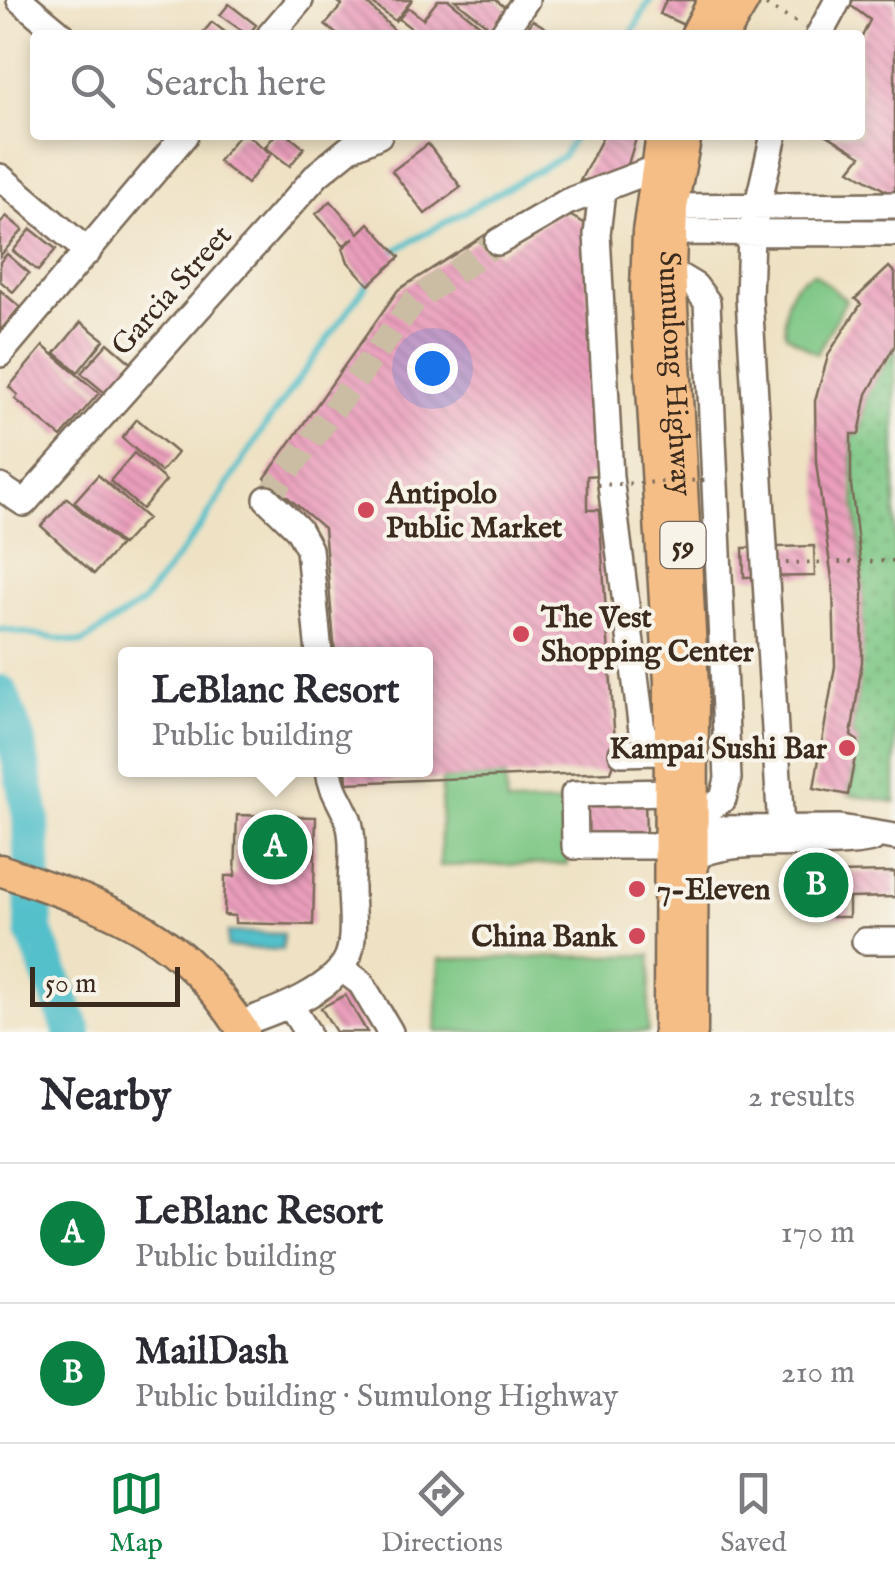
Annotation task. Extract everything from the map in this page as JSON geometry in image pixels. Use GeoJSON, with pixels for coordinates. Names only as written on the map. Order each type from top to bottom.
{"type":"FeatureCollection","features":[{"type":"Feature","properties":{"kind":"main road"},"geometry":{"type":"LineString","coordinates":[[699,30],[714,0]]}},
{"type":"Feature","properties":{"kind":"main road"},"geometry":{"type":"LineString","coordinates":[[726,30],[744,0]]}},
{"type":"Feature","properties":{"kind":"main road","name":"Sumulong Highway"},"geometry":{"type":"LineString","coordinates":[[661,140],[654,169],[670,271],[692,686],[694,818],[683,852],[669,1032]]}},
{"type":"Feature","properties":{"kind":"main road","name":"Sumulong Highway"},"geometry":{"type":"LineString","coordinates":[[685,140],[646,290],[663,755],[683,852],[692,1032]]}},
{"type":"Feature","properties":{"kind":"main road"},"geometry":{"type":"LineString","coordinates":[[0,870],[142,925],[190,964],[241,1028]]}},
{"type":"Feature","properties":{"kind":"street"},"geometry":{"type":"LineString","coordinates":[[20,0],[56,30]]}},
{"type":"Feature","properties":{"kind":"street"},"geometry":{"type":"LineString","coordinates":[[505,30],[526,0]]}},
{"type":"Feature","properties":{"kind":"street"},"geometry":{"type":"LineString","coordinates":[[822,30],[838,0]]}},
{"type":"Feature","properties":{"kind":"street"},"geometry":{"type":"LineString","coordinates":[[273,30],[287,4]]}},
{"type":"Feature","properties":{"kind":"street"},"geometry":{"type":"LineString","coordinates":[[0,354],[180,140]]}},
{"type":"Feature","properties":{"kind":"street","name":"Garcia Street"},"geometry":{"type":"LineString","coordinates":[[0,487],[24,503],[318,174],[350,148],[368,140]]}},
{"type":"Feature","properties":{"kind":"street"},"geometry":{"type":"LineString","coordinates":[[773,140],[753,221],[749,298],[782,829]]}},
{"type":"Feature","properties":{"kind":"street"},"geometry":{"type":"LineString","coordinates":[[498,242],[566,202],[602,192],[654,169]]}},
{"type":"Feature","properties":{"kind":"street"},"geometry":{"type":"LineString","coordinates":[[0,177],[88,252]]}},
{"type":"Feature","properties":{"kind":"street"},"geometry":{"type":"LineString","coordinates":[[602,192],[598,234],[598,480],[642,731],[663,755]]}},
{"type":"Feature","properties":{"kind":"street"},"geometry":{"type":"LineString","coordinates":[[664,224],[753,221],[895,206]]}},
{"type":"Feature","properties":{"kind":"street"},"geometry":{"type":"LineString","coordinates":[[753,221],[895,232]]}},
{"type":"Feature","properties":{"kind":"street"},"geometry":{"type":"LineString","coordinates":[[267,499],[298,530],[309,549],[318,647]]}},
{"type":"Feature","properties":{"kind":"street"},"geometry":{"type":"LineString","coordinates":[[622,753],[663,755]]}},
{"type":"Feature","properties":{"kind":"street"},"geometry":{"type":"LineString","coordinates":[[241,1028],[290,1006],[341,968],[350,951],[348,820],[335,798],[331,777]]}},
{"type":"Feature","properties":{"kind":"street"},"geometry":{"type":"LineString","coordinates":[[671,792],[574,794],[575,846],[683,852],[718,847],[843,846],[888,836]]}},
{"type":"Feature","properties":{"kind":"street"},"geometry":{"type":"LineString","coordinates":[[694,818],[717,829],[840,828],[888,836]]}},
{"type":"Feature","properties":{"kind":"street"},"geometry":{"type":"LineString","coordinates":[[866,941],[895,941]]}},
{"type":"Feature","properties":{"kind":"street"},"geometry":{"type":"LineString","coordinates":[[341,968],[362,983],[390,1032]]}},
{"type":"Feature","properties":{"kind":"street"},"geometry":{"type":"LineString","coordinates":[[290,1006],[306,1032]]}},
{"type":"Feature","properties":{"kind":"path"},"geometry":{"type":"LineString","coordinates":[[598,480],[706,480]]}},
{"type":"Feature","properties":{"kind":"path"},"geometry":{"type":"LineString","coordinates":[[764,563],[895,562]]}},
{"type":"Feature","properties":{"kind":"green space"},"geometry":{"type":"Polygon","coordinates":[[[814,273],[846,300],[817,354],[786,334],[785,324],[789,297],[798,283],[814,273]]]}},
{"type":"Feature","properties":{"kind":"green space"},"geometry":{"type":"Polygon","coordinates":[[[895,345],[895,802],[848,795],[858,741],[851,736],[862,608],[851,434],[859,434],[867,394],[895,345]]]}},
{"type":"Feature","properties":{"kind":"green space"},"geometry":{"type":"Polygon","coordinates":[[[505,776],[507,804],[565,803],[567,864],[440,866],[442,779],[505,776]]]}},
{"type":"Feature","properties":{"kind":"green space"},"geometry":{"type":"Polygon","coordinates":[[[651,955],[648,1032],[436,1032],[439,959],[651,955]]]}},
{"type":"Feature","properties":{"kind":"water"},"geometry":{"type":"Polygon","coordinates":[[[228,932],[283,934],[282,950],[227,947],[228,932]]]}},
{"type":"Feature","properties":{"kind":"building"},"geometry":{"type":"Polygon","coordinates":[[[336,0],[364,0],[394,30],[332,30],[325,25],[342,5],[336,0]]]}},
{"type":"Feature","properties":{"kind":"building"},"geometry":{"type":"Polygon","coordinates":[[[368,0],[412,0],[395,21],[368,0]]]}},
{"type":"Feature","properties":{"kind":"building"},"geometry":{"type":"Polygon","coordinates":[[[438,0],[449,0],[486,30],[413,30],[399,19],[408,7],[423,19],[438,0]]]}},
{"type":"Feature","properties":{"kind":"building"},"geometry":{"type":"Polygon","coordinates":[[[455,0],[496,0],[508,10],[492,29],[455,0]]]}},
{"type":"Feature","properties":{"kind":"building"},"geometry":{"type":"Polygon","coordinates":[[[666,0],[696,0],[684,25],[660,14],[666,0]]]}},
{"type":"Feature","properties":{"kind":"building"},"geometry":{"type":"Polygon","coordinates":[[[853,0],[895,0],[895,196],[850,170],[861,156],[835,140],[865,140],[865,30],[870,20],[850,5],[853,0]]]}},
{"type":"Feature","properties":{"kind":"building"},"geometry":{"type":"Polygon","coordinates":[[[229,4],[256,25],[252,30],[241,30],[220,15],[229,4]]]}},
{"type":"Feature","properties":{"kind":"building"},"geometry":{"type":"Polygon","coordinates":[[[533,20],[549,30],[526,30],[533,20]]]}},
{"type":"Feature","properties":{"kind":"building"},"geometry":{"type":"Polygon","coordinates":[[[212,22],[222,30],[205,30],[212,22]]]}},
{"type":"Feature","properties":{"kind":"building"},"geometry":{"type":"Polygon","coordinates":[[[235,140],[253,140],[271,154],[247,184],[218,161],[235,140]]]}},
{"type":"Feature","properties":{"kind":"building"},"geometry":{"type":"Polygon","coordinates":[[[271,140],[294,140],[304,148],[290,166],[265,147],[271,140]]]}},
{"type":"Feature","properties":{"kind":"building"},"geometry":{"type":"Polygon","coordinates":[[[601,140],[635,140],[625,174],[580,181],[601,140]]]}},
{"type":"Feature","properties":{"kind":"building"},"geometry":{"type":"Polygon","coordinates":[[[428,144],[461,187],[425,214],[392,171],[428,144]]]}},
{"type":"Feature","properties":{"kind":"building"},"geometry":{"type":"Polygon","coordinates":[[[331,201],[359,233],[369,223],[400,257],[369,285],[348,262],[343,248],[354,238],[344,245],[316,214],[331,201]]]}},
{"type":"Feature","properties":{"kind":"building","name":"Antipolo Public Market"},"geometry":{"type":"Polygon","coordinates":[[[561,211],[584,223],[599,475],[587,476],[587,510],[599,510],[616,757],[611,772],[347,783],[347,777],[433,777],[433,647],[334,647],[324,528],[265,478],[398,290],[485,235],[498,254],[561,211]]]}},
{"type":"Feature","properties":{"kind":"building"},"geometry":{"type":"Polygon","coordinates":[[[6,216],[23,230],[0,256],[0,224],[6,216]]]}},
{"type":"Feature","properties":{"kind":"building"},"geometry":{"type":"Polygon","coordinates":[[[31,229],[56,249],[38,271],[13,251],[31,229]]]}},
{"type":"Feature","properties":{"kind":"building"},"geometry":{"type":"Polygon","coordinates":[[[7,254],[29,273],[13,292],[0,281],[0,262],[7,254]]]}},
{"type":"Feature","properties":{"kind":"building"},"geometry":{"type":"Polygon","coordinates":[[[889,267],[895,273],[895,345],[867,394],[859,434],[851,434],[851,485],[863,585],[862,662],[851,736],[858,741],[848,795],[814,788],[835,666],[833,586],[816,463],[815,401],[829,353],[861,304],[855,299],[889,267]]]}},
{"type":"Feature","properties":{"kind":"building"},"geometry":{"type":"Polygon","coordinates":[[[0,290],[20,307],[0,331],[0,290]]]}},
{"type":"Feature","properties":{"kind":"building"},"geometry":{"type":"Polygon","coordinates":[[[81,322],[104,340],[78,372],[55,353],[81,322]]]}},
{"type":"Feature","properties":{"kind":"building"},"geometry":{"type":"Polygon","coordinates":[[[108,343],[137,368],[111,398],[81,373],[108,343]]]}},
{"type":"Feature","properties":{"kind":"building"},"geometry":{"type":"Polygon","coordinates":[[[43,346],[99,393],[61,437],[15,399],[18,395],[9,387],[43,346]]]}},
{"type":"Feature","properties":{"kind":"building"},"geometry":{"type":"Polygon","coordinates":[[[137,419],[177,453],[161,472],[122,438],[137,419]]]}},
{"type":"Feature","properties":{"kind":"building"},"geometry":{"type":"Polygon","coordinates":[[[134,453],[166,481],[142,509],[110,481],[134,453]]]}},
{"type":"Feature","properties":{"kind":"building"},"geometry":{"type":"Polygon","coordinates":[[[98,475],[147,518],[122,545],[74,502],[98,475]]]}},
{"type":"Feature","properties":{"kind":"building"},"geometry":{"type":"Polygon","coordinates":[[[67,498],[120,545],[94,574],[41,526],[67,498]]]}},
{"type":"Feature","properties":{"kind":"building"},"geometry":{"type":"Polygon","coordinates":[[[814,546],[815,576],[744,577],[743,548],[814,546]]]}},
{"type":"Feature","properties":{"kind":"building"},"geometry":{"type":"Polygon","coordinates":[[[645,801],[646,836],[583,837],[582,802],[645,801]]]}},
{"type":"Feature","properties":{"kind":"building"},"geometry":{"type":"Polygon","coordinates":[[[237,815],[316,817],[313,925],[235,923],[235,916],[224,915],[225,876],[235,876],[237,815]]]}},
{"type":"Feature","properties":{"kind":"building"},"geometry":{"type":"Polygon","coordinates":[[[895,872],[895,897],[849,898],[849,917],[832,917],[832,873],[895,872]]]}},
{"type":"Feature","properties":{"kind":"building"},"geometry":{"type":"Polygon","coordinates":[[[345,995],[367,1032],[336,1032],[321,1008],[345,995]]]}},
{"type":"Feature","properties":{"kind":"waterway"},"geometry":{"type":"LineString","coordinates":[[634,30],[650,0]]}},
{"type":"Feature","properties":{"kind":"waterway"},"geometry":{"type":"LineString","coordinates":[[389,254],[563,156],[572,140]]}},
{"type":"Feature","properties":{"kind":"waterway"},"geometry":{"type":"LineString","coordinates":[[0,629],[82,643],[142,603],[202,525],[263,429],[370,280]]}},
{"type":"Feature","properties":{"kind":"waterway"},"geometry":{"type":"LineString","coordinates":[[0,694],[17,742],[31,817],[34,931],[73,1032]]}},
{"type":"Feature","properties":{"kind":"tunnel"},"geometry":{"type":"LineString","coordinates":[[267,499],[414,301],[498,242]]}},
{"type":"Feature","properties":{"kind":"place","name":"Antipolo Public Market"},"geometry":{"type":"Point","coordinates":[366,510]}},
{"type":"Feature","properties":{"kind":"place","name":"The Vest Shopping Center"},"geometry":{"type":"Point","coordinates":[521,634]}},
{"type":"Feature","properties":{"kind":"place","name":"Kampai Sushi Bar"},"geometry":{"type":"Point","coordinates":[847,748]}},
{"type":"Feature","properties":{"kind":"place","name":"LeBlanc Resort"},"geometry":{"type":"Point","coordinates":[275,847]}},
{"type":"Feature","properties":{"kind":"place","name":"MailDash"},"geometry":{"type":"Point","coordinates":[816,885]}},
{"type":"Feature","properties":{"kind":"place","name":"7-Eleven"},"geometry":{"type":"Point","coordinates":[637,889]}},
{"type":"Feature","properties":{"kind":"place","name":"China Bank"},"geometry":{"type":"Point","coordinates":[637,936]}}]}
